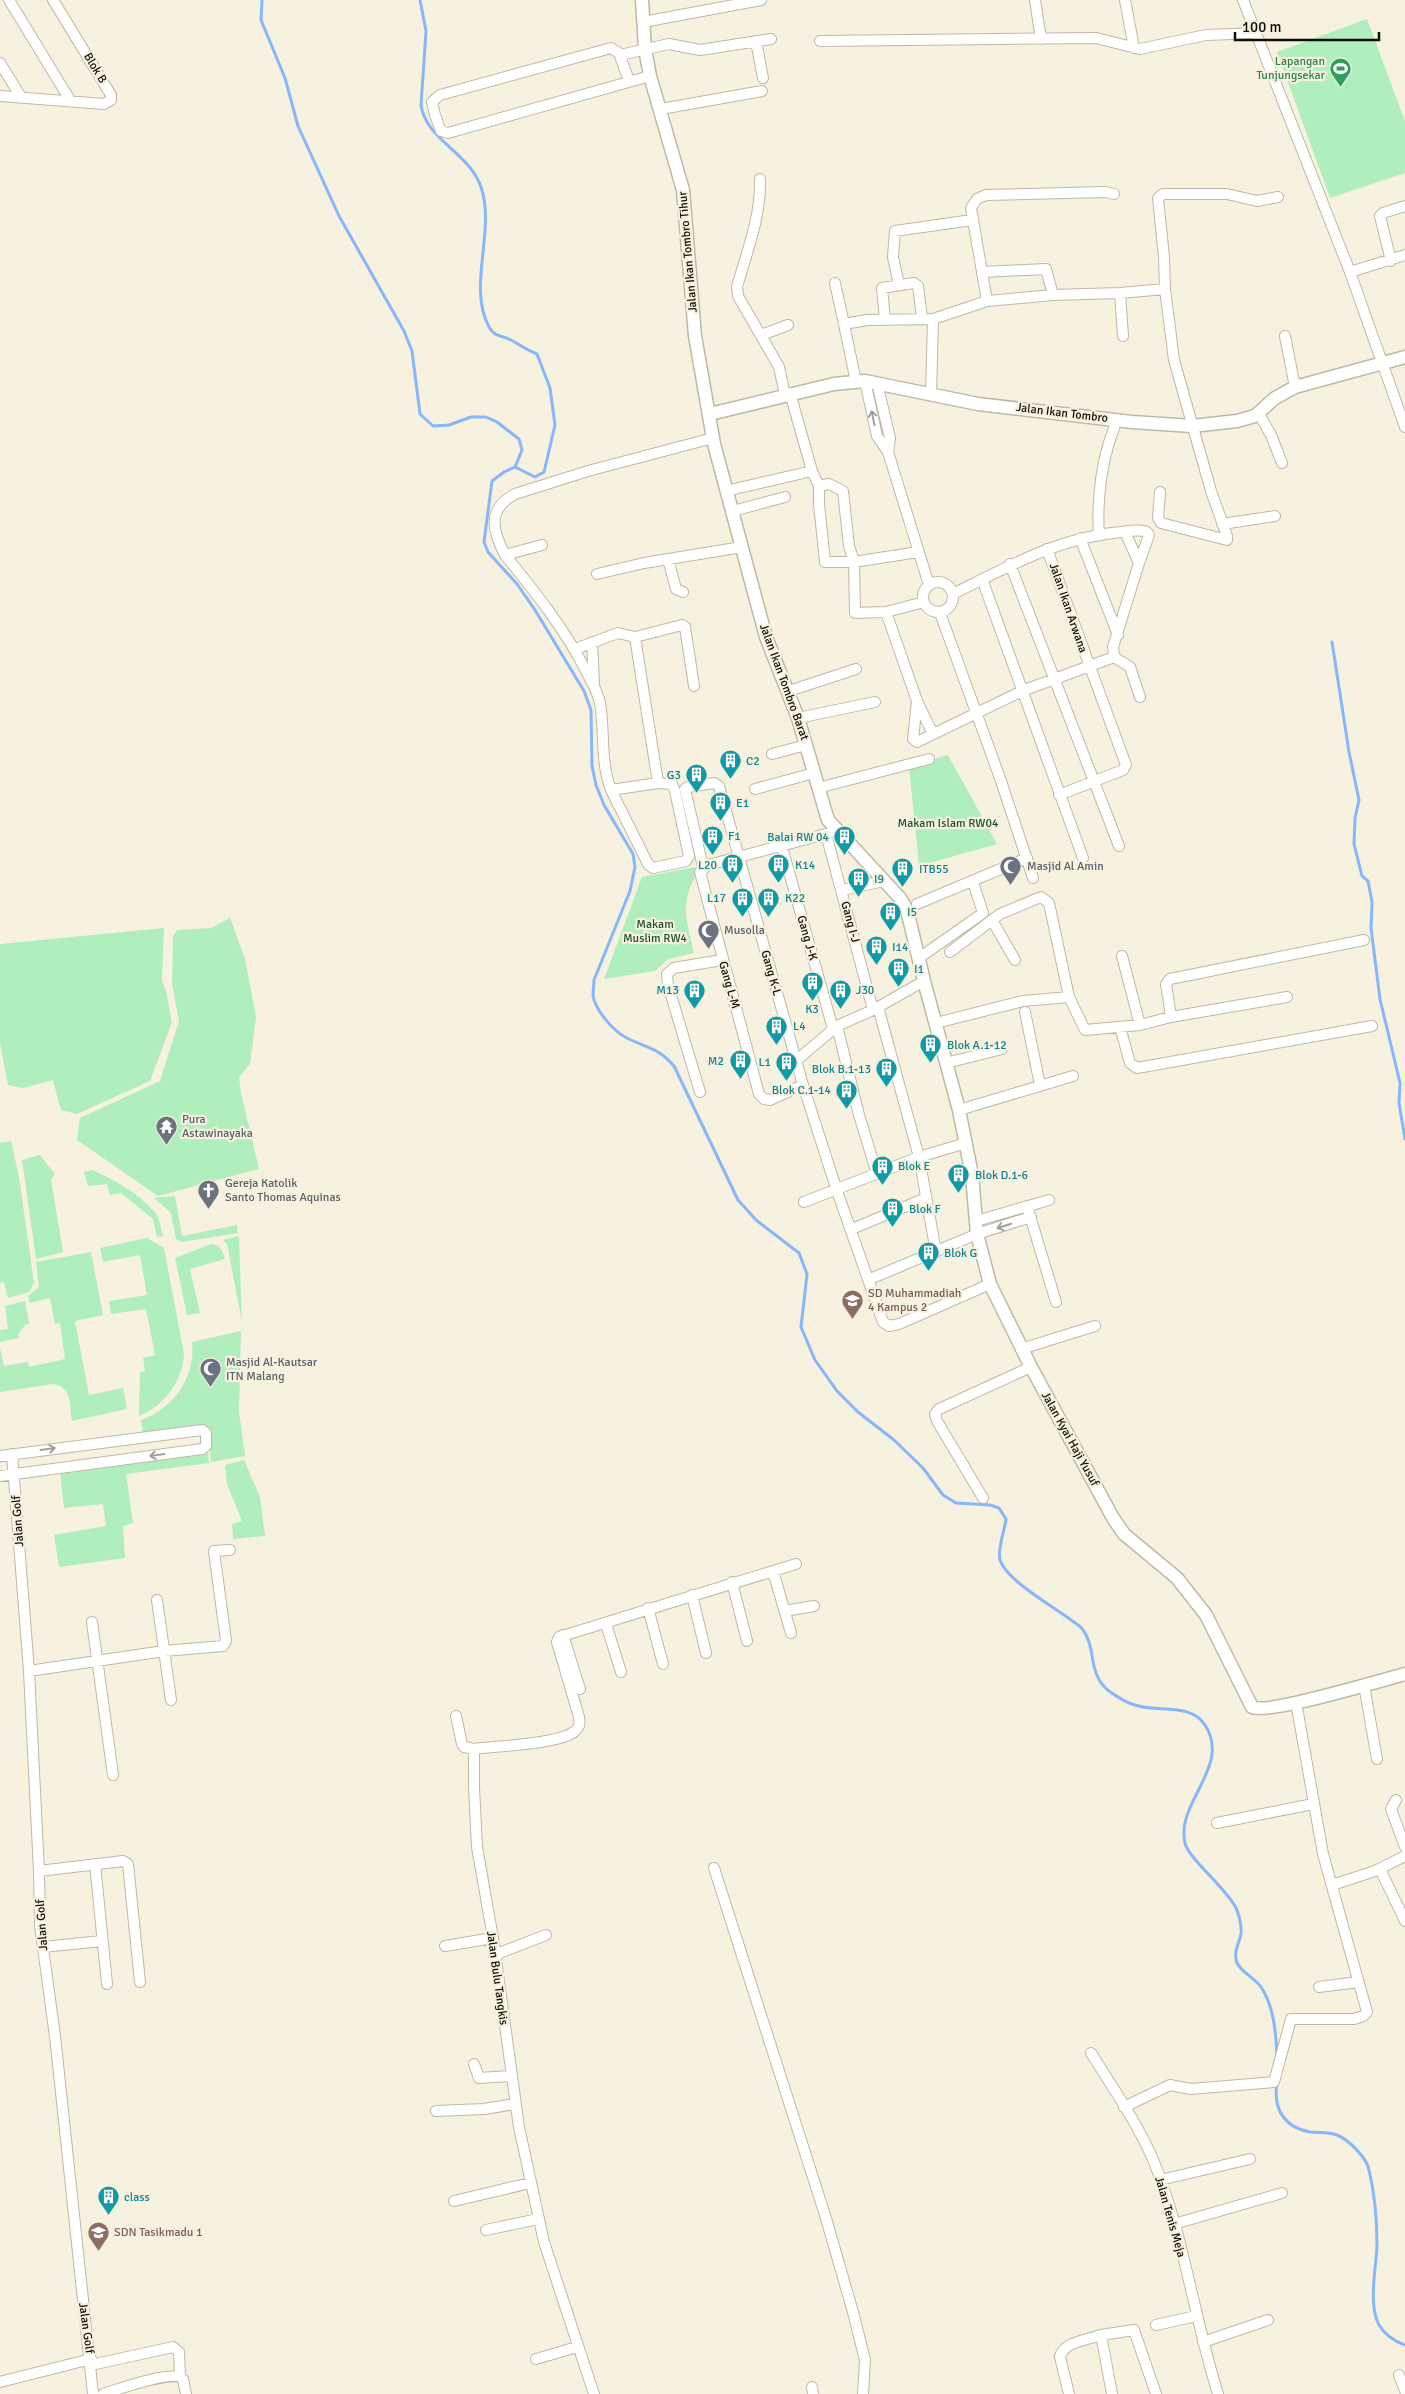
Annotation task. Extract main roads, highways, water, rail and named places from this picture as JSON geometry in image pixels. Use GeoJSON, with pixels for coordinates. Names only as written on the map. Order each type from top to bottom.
{"type":"FeatureCollection","features":[{"type":"Feature","properties":{"kind":"waterway"},"geometry":{"type":"LineString","coordinates":[[262,0],[261,20],[285,78],[298,126],[339,216],[404,331],[412,351],[420,414],[433,426],[449,425],[471,417],[486,417],[497,422],[519,439],[522,450],[515,467],[492,481],[484,542],[488,552],[517,584],[535,610],[584,691],[591,710],[592,766],[596,785],[604,805],[633,854],[635,867],[630,891],[594,980],[593,996],[595,1002],[606,1020],[617,1031],[657,1052],[674,1066],[738,1200],[756,1220],[799,1253],[807,1274],[801,1327],[815,1360],[837,1391],[858,1412],[894,1440],[923,1468],[943,1495],[956,1503],[990,1505],[999,1508],[1006,1519],[999,1556],[1004,1568],[1031,1593],[1082,1629],[1090,1645],[1098,1677],[1109,1691],[1135,1705],[1191,1713],[1205,1725],[1211,1740],[1212,1755],[1208,1770],[1188,1813],[1184,1828],[1185,1843],[1193,1857],[1225,1892],[1236,1908],[1241,1931],[1236,1952],[1237,1963],[1261,1987],[1269,2003],[1274,2020],[1277,2056]]}},
{"type":"Feature","properties":{"kind":"waterway"},"geometry":{"type":"LineString","coordinates":[[420,0],[426,31],[421,105],[431,128],[467,164],[475,175],[481,187],[485,204],[481,276],[483,311],[491,331],[537,354],[550,388],[555,425],[544,472],[535,477],[515,467]]}},
{"type":"Feature","properties":{"kind":"waterway"},"geometry":{"type":"LineString","coordinates":[[1332,642],[1349,752],[1359,800],[1355,818],[1354,844],[1362,876],[1368,881],[1372,902],[1371,928],[1380,999],[1400,1083],[1399,1103],[1405,1139]]}},
{"type":"Feature","properties":{"kind":"waterway"},"geometry":{"type":"LineString","coordinates":[[1277,2082],[1276,2091],[1279,2108],[1287,2121],[1293,2126],[1310,2132],[1334,2134],[1342,2137],[1357,2150],[1368,2165],[1373,2189],[1377,2227],[1373,2297],[1376,2317],[1381,2329],[1387,2335],[1405,2345]]}},
{"type":"Feature","properties":{"kind":"place","name":"Lapangan Tunjungsekar"},"geometry":{"type":"Point","coordinates":[1341,87]}},
{"type":"Feature","properties":{"kind":"place","name":"C2"},"geometry":{"type":"Point","coordinates":[730,780]}},
{"type":"Feature","properties":{"kind":"place","name":"G3"},"geometry":{"type":"Point","coordinates":[697,794]}},
{"type":"Feature","properties":{"kind":"place","name":"E1"},"geometry":{"type":"Point","coordinates":[720,822]}},
{"type":"Feature","properties":{"kind":"place","name":"F1"},"geometry":{"type":"Point","coordinates":[712,855]}},
{"type":"Feature","properties":{"kind":"place","name":"Balai RW 04"},"geometry":{"type":"Point","coordinates":[845,856]}},
{"type":"Feature","properties":{"kind":"place","name":"L20"},"geometry":{"type":"Point","coordinates":[733,884]}},
{"type":"Feature","properties":{"kind":"place","name":"K14"},"geometry":{"type":"Point","coordinates":[779,884]}},
{"type":"Feature","properties":{"kind":"place","name":"Masjid Al Amin"},"geometry":{"type":"Point","coordinates":[1011,885]}},
{"type":"Feature","properties":{"kind":"place","name":"ITB55"},"geometry":{"type":"Point","coordinates":[903,888]}},
{"type":"Feature","properties":{"kind":"place","name":"I9"},"geometry":{"type":"Point","coordinates":[858,898]}},
{"type":"Feature","properties":{"kind":"place","name":"L17"},"geometry":{"type":"Point","coordinates":[742,917]}},
{"type":"Feature","properties":{"kind":"place","name":"K22"},"geometry":{"type":"Point","coordinates":[769,917]}},
{"type":"Feature","properties":{"kind":"place","name":"I5"},"geometry":{"type":"Point","coordinates":[891,931]}},
{"type":"Feature","properties":{"kind":"place","name":"Musolla"},"geometry":{"type":"Point","coordinates":[708,949]}},
{"type":"Feature","properties":{"kind":"place","name":"I14"},"geometry":{"type":"Point","coordinates":[876,966]}},
{"type":"Feature","properties":{"kind":"place","name":"I1"},"geometry":{"type":"Point","coordinates":[898,988]}},
{"type":"Feature","properties":{"kind":"place","name":"K3"},"geometry":{"type":"Point","coordinates":[812,1001]}},
{"type":"Feature","properties":{"kind":"place","name":"M13"},"geometry":{"type":"Point","coordinates":[695,1009]}},
{"type":"Feature","properties":{"kind":"place","name":"J30"},"geometry":{"type":"Point","coordinates":[840,1009]}},
{"type":"Feature","properties":{"kind":"place","name":"L4"},"geometry":{"type":"Point","coordinates":[777,1045]}},
{"type":"Feature","properties":{"kind":"place","name":"Blok A.1-12"},"geometry":{"type":"Point","coordinates":[931,1064]}},
{"type":"Feature","properties":{"kind":"place","name":"M2"},"geometry":{"type":"Point","coordinates":[740,1080]}},
{"type":"Feature","properties":{"kind":"place","name":"L1"},"geometry":{"type":"Point","coordinates":[787,1081]}},
{"type":"Feature","properties":{"kind":"place","name":"Blok B.1-13"},"geometry":{"type":"Point","coordinates":[887,1088]}},
{"type":"Feature","properties":{"kind":"place","name":"Blok C.1-14"},"geometry":{"type":"Point","coordinates":[847,1109]}},
{"type":"Feature","properties":{"kind":"place","name":"Pura Astawinayaka"},"geometry":{"type":"Point","coordinates":[166,1145]}},
{"type":"Feature","properties":{"kind":"place","name":"Blok E"},"geometry":{"type":"Point","coordinates":[882,1185]}},
{"type":"Feature","properties":{"kind":"place","name":"Blok D.1-6"},"geometry":{"type":"Point","coordinates":[959,1194]}},
{"type":"Feature","properties":{"kind":"place","name":"Gereja Katolik Santo Thomas Aquinas"},"geometry":{"type":"Point","coordinates":[209,1209]}},
{"type":"Feature","properties":{"kind":"place","name":"Blok F"},"geometry":{"type":"Point","coordinates":[893,1228]}},
{"type":"Feature","properties":{"kind":"place","name":"Blok G"},"geometry":{"type":"Point","coordinates":[928,1272]}},
{"type":"Feature","properties":{"kind":"place","name":"SD Muhammadiah 4 Kampus 2"},"geometry":{"type":"Point","coordinates":[852,1319]}},
{"type":"Feature","properties":{"kind":"place","name":"Masjid Al-Kautsar ITN Malang"},"geometry":{"type":"Point","coordinates":[210,1388]}},
{"type":"Feature","properties":{"kind":"place","name":"class"},"geometry":{"type":"Point","coordinates":[108,2216]}},
{"type":"Feature","properties":{"kind":"place","name":"SDN Tasikmadu 1"},"geometry":{"type":"Point","coordinates":[98,2251]}},
{"type":"Feature","properties":{"kind":"park label","name":"Makam Islam RW04"},"geometry":{"type":"Point","coordinates":[948,823]}},
{"type":"Feature","properties":{"kind":"park label","name":"Makam Muslim RW4"},"geometry":{"type":"Point","coordinates":[655,931]}}]}
